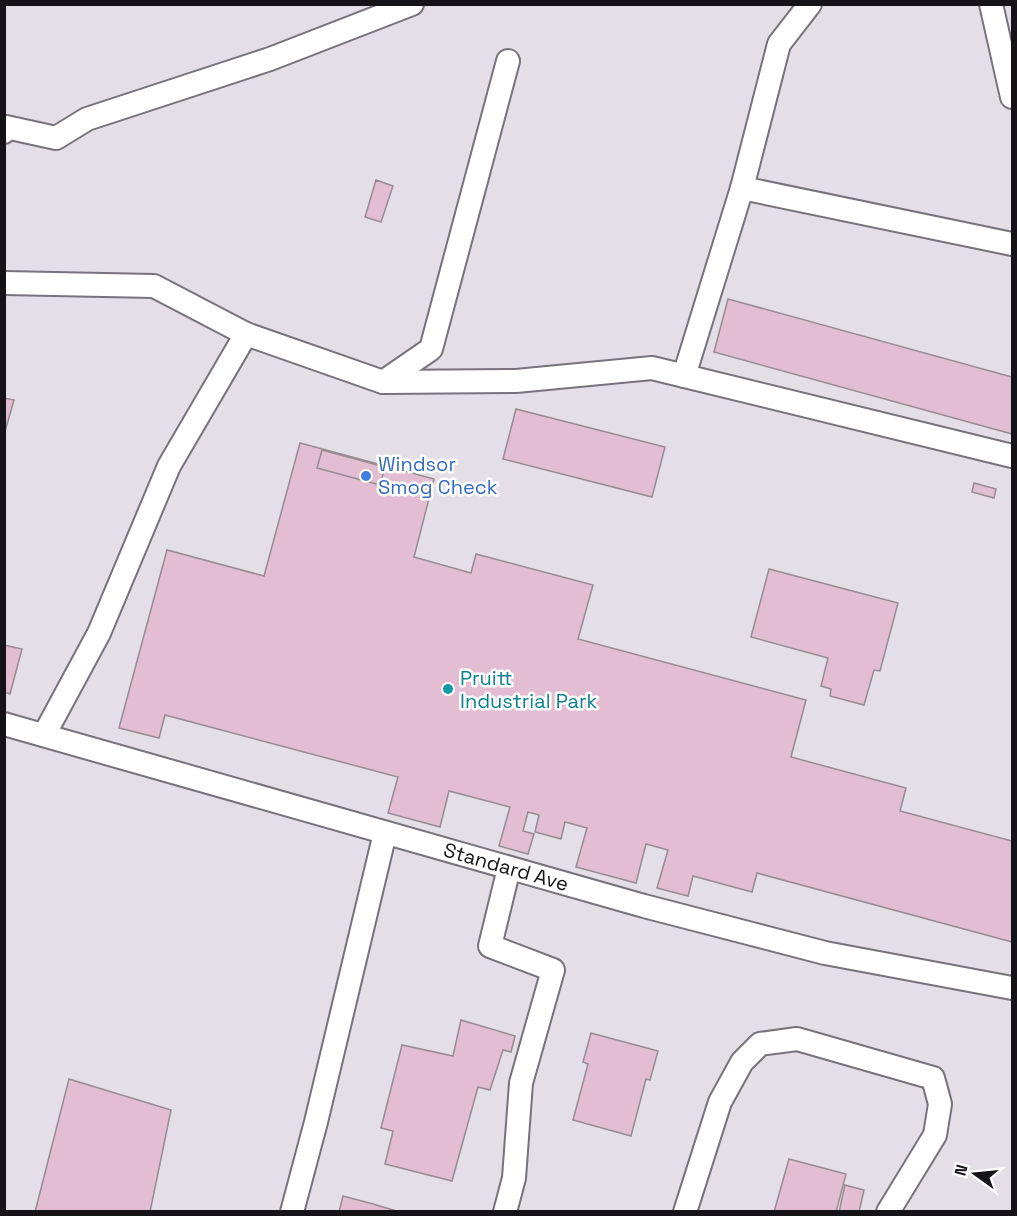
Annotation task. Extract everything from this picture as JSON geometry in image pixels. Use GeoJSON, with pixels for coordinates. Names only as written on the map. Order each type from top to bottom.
{"type":"FeatureCollection","features":[{"type":"Feature","properties":{"kind":"street"},"geometry":{"type":"LineString","coordinates":[[5,130],[56,138],[87,119],[270,59],[412,4]]}},
{"type":"Feature","properties":{"kind":"street"},"geometry":{"type":"LineString","coordinates":[[684,376],[742,188],[779,44],[810,4]]}},
{"type":"Feature","properties":{"kind":"street"},"geometry":{"type":"LineString","coordinates":[[991,4],[1012,97]]}},
{"type":"Feature","properties":{"kind":"street"},"geometry":{"type":"LineString","coordinates":[[383,382],[431,349],[508,61]]}},
{"type":"Feature","properties":{"kind":"street"},"geometry":{"type":"LineString","coordinates":[[742,188],[1012,244]]}},
{"type":"Feature","properties":{"kind":"street"},"geometry":{"type":"LineString","coordinates":[[4,283],[154,285],[246,334],[383,382],[516,381],[652,368],[1012,456]]}},
{"type":"Feature","properties":{"kind":"street"},"geometry":{"type":"LineString","coordinates":[[44,735],[99,633],[169,466],[246,334]]}},
{"type":"Feature","properties":{"kind":"street","name":"Standard Ave"},"geometry":{"type":"LineString","coordinates":[[4,724],[644,906],[825,953],[1012,988]]}},
{"type":"Feature","properties":{"kind":"street"},"geometry":{"type":"LineString","coordinates":[[292,1212],[385,833]]}},
{"type":"Feature","properties":{"kind":"street"},"geometry":{"type":"LineString","coordinates":[[505,1212],[514,1179],[521,1083],[552,970],[490,946],[509,868]]}},
{"type":"Feature","properties":{"kind":"street"},"geometry":{"type":"LineString","coordinates":[[685,1212],[720,1102],[742,1062],[760,1044],[797,1039],[933,1078],[940,1104],[935,1135],[888,1212]]}},
{"type":"Feature","properties":{"kind":"building"},"geometry":{"type":"Polygon","coordinates":[[[376,180],[393,186],[381,222],[365,217],[376,180]]]}},
{"type":"Feature","properties":{"kind":"building"},"geometry":{"type":"Polygon","coordinates":[[[728,299],[1012,377],[1012,434],[714,352],[728,299]]]}},
{"type":"Feature","properties":{"kind":"building"},"geometry":{"type":"Polygon","coordinates":[[[4,398],[14,400],[4,435],[4,398]]]}},
{"type":"Feature","properties":{"kind":"building"},"geometry":{"type":"Polygon","coordinates":[[[516,409],[665,447],[652,497],[503,459],[516,409]]]}},
{"type":"Feature","properties":{"kind":"building","name":"Pruitt Industrial Park"},"geometry":{"type":"Polygon","coordinates":[[[300,443],[434,479],[414,557],[471,573],[476,554],[593,585],[578,639],[806,700],[791,757],[906,788],[900,811],[1012,841],[1012,942],[757,873],[752,892],[693,876],[688,896],[657,888],[668,850],[646,844],[636,883],[576,867],[587,828],[565,822],[561,839],[535,832],[539,815],[528,812],[523,831],[534,834],[528,854],[499,846],[510,807],[449,791],[440,827],[388,813],[398,777],[165,715],[159,738],[119,728],[167,550],[264,576],[300,443]]]}},
{"type":"Feature","properties":{"kind":"building","name":"Windsor Smog Check"},"geometry":{"type":"Polygon","coordinates":[[[322,450],[385,467],[380,485],[317,468],[322,450]]]}},
{"type":"Feature","properties":{"kind":"building"},"geometry":{"type":"Polygon","coordinates":[[[974,483],[996,489],[994,498],[972,492],[974,483]]]}},
{"type":"Feature","properties":{"kind":"building"},"geometry":{"type":"Polygon","coordinates":[[[769,569],[898,603],[880,671],[874,670],[864,705],[830,696],[831,689],[821,686],[828,658],[751,637],[769,569]]]}},
{"type":"Feature","properties":{"kind":"building"},"geometry":{"type":"Polygon","coordinates":[[[4,645],[22,649],[10,694],[4,692],[4,645]]]}},
{"type":"Feature","properties":{"kind":"building"},"geometry":{"type":"Polygon","coordinates":[[[461,1020],[515,1036],[511,1052],[503,1050],[490,1090],[478,1087],[452,1181],[385,1164],[393,1131],[381,1128],[402,1045],[453,1056],[461,1020]]]}},
{"type":"Feature","properties":{"kind":"building"},"geometry":{"type":"Polygon","coordinates":[[[591,1033],[658,1051],[650,1080],[646,1079],[631,1136],[573,1120],[588,1064],[583,1062],[591,1033]]]}},
{"type":"Feature","properties":{"kind":"building"},"geometry":{"type":"Polygon","coordinates":[[[69,1079],[171,1110],[150,1212],[35,1212],[69,1079]]]}},
{"type":"Feature","properties":{"kind":"building"},"geometry":{"type":"Polygon","coordinates":[[[789,1159],[846,1174],[836,1212],[774,1212],[789,1159]]]}},
{"type":"Feature","properties":{"kind":"building"},"geometry":{"type":"Polygon","coordinates":[[[845,1185],[864,1190],[859,1212],[839,1212],[845,1185]]]}},
{"type":"Feature","properties":{"kind":"building"},"geometry":{"type":"Polygon","coordinates":[[[343,1196],[373,1204],[400,1212],[339,1212],[343,1196]]]}},
{"type":"Feature","properties":{"kind":"place","name":"Windsor Smog Check"},"geometry":{"type":"Point","coordinates":[366,476]}},
{"type":"Feature","properties":{"kind":"place","name":"Pruitt Industrial Park"},"geometry":{"type":"Point","coordinates":[448,689]}}]}
